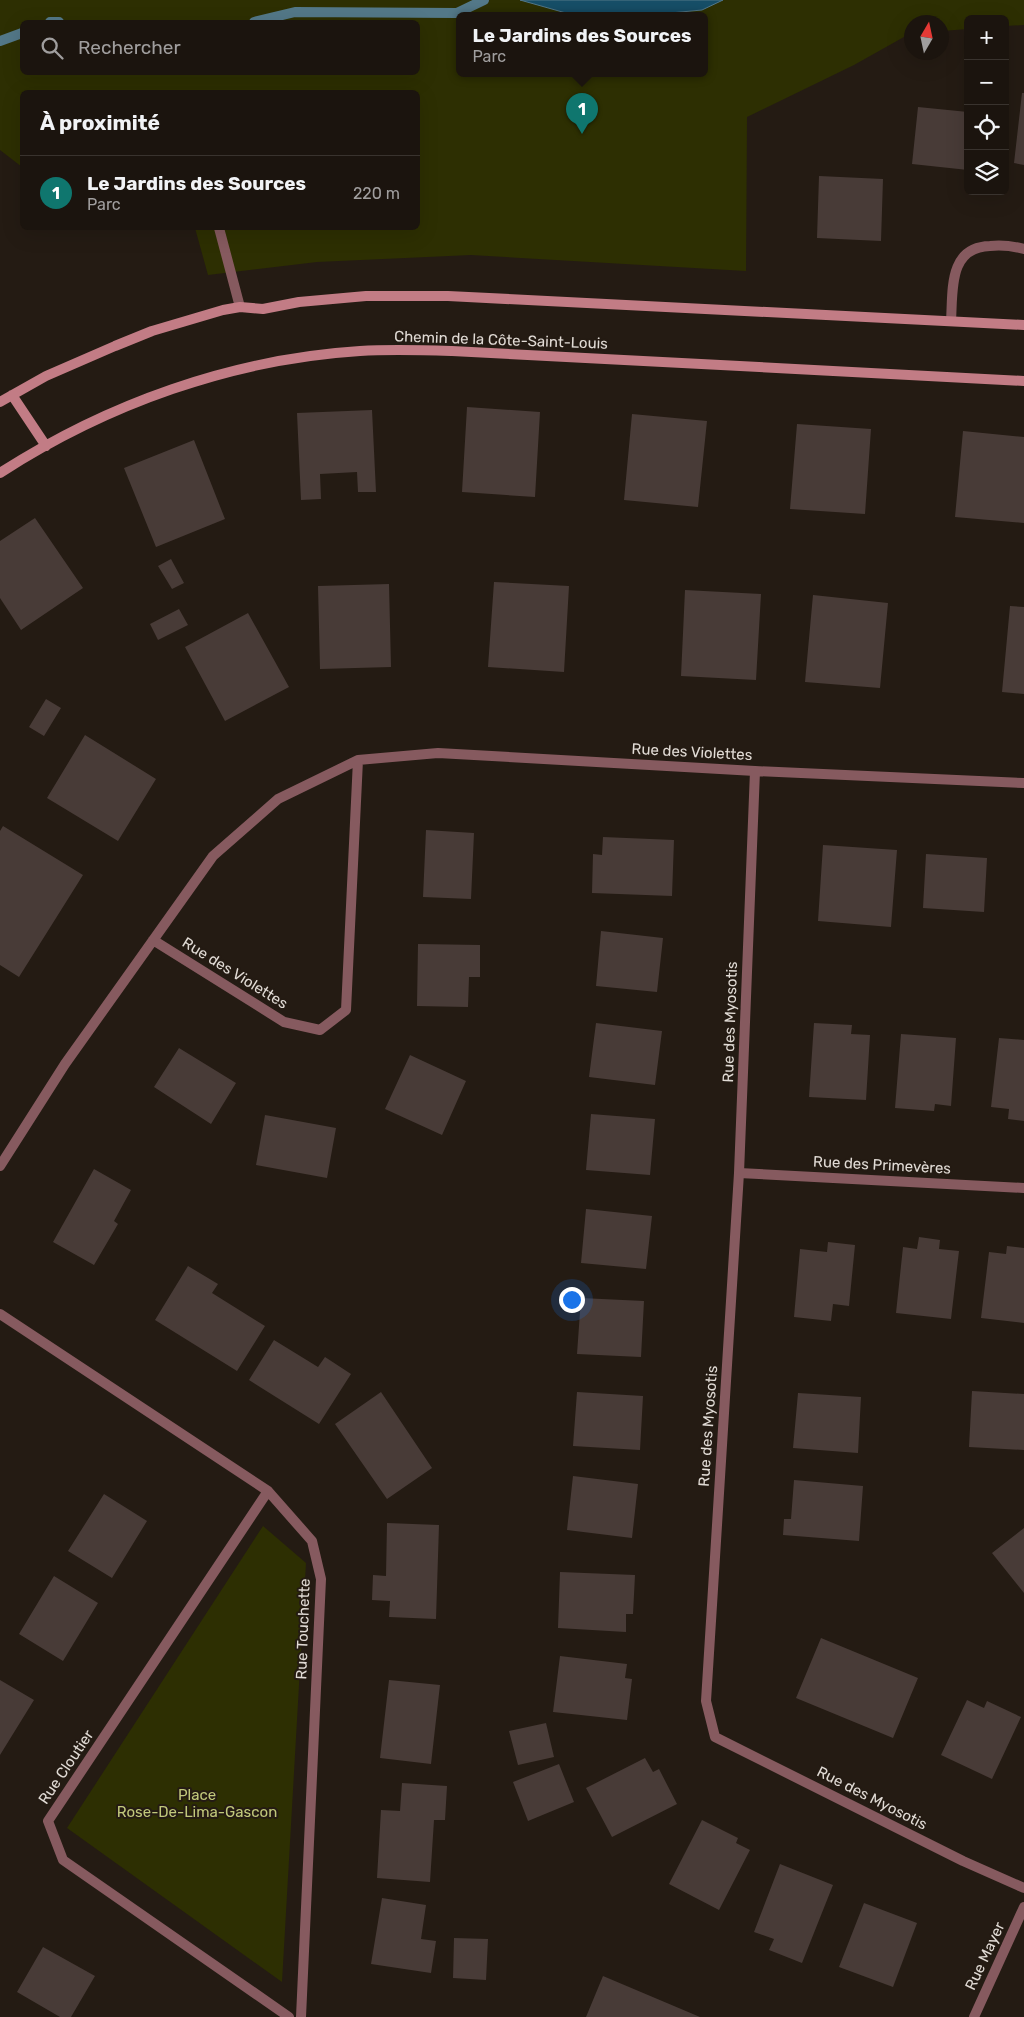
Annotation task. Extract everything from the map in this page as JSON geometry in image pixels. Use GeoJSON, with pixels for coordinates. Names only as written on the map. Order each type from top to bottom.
{"type":"FeatureCollection","features":[{"type":"Feature","properties":{"kind":"street"},"geometry":{"type":"LineString","coordinates":[[220,230],[240,307]]}},
{"type":"Feature","properties":{"kind":"street"},"geometry":{"type":"LineString","coordinates":[[951,321],[954,279],[962,257],[970,249],[1002,245],[1024,249]]}},
{"type":"Feature","properties":{"kind":"street"},"geometry":{"type":"LineString","coordinates":[[0,402],[46,376],[122,343],[191,319],[240,307],[263,309],[299,302],[366,296],[448,296],[1024,325]]}},
{"type":"Feature","properties":{"kind":"street","name":"Chemin de la Côte-Saint-Louis"},"geometry":{"type":"LineString","coordinates":[[0,473],[46,446],[107,415],[202,380],[262,365],[360,351],[452,351],[1024,381]]}},
{"type":"Feature","properties":{"kind":"street"},"geometry":{"type":"LineString","coordinates":[[12,394],[46,446]]}},
{"type":"Feature","properties":{"kind":"street","name":"Rue des Violettes"},"geometry":{"type":"LineString","coordinates":[[0,1166],[65,1064],[213,856],[278,798],[358,760],[438,753],[756,771],[1024,783]]}},
{"type":"Feature","properties":{"kind":"street","name":"Rue des Violettes"},"geometry":{"type":"LineString","coordinates":[[153,940],[284,1022],[320,1030],[346,1010],[358,760]]}},
{"type":"Feature","properties":{"kind":"street","name":"Rue des Myosotis"},"geometry":{"type":"LineString","coordinates":[[756,771],[739,1173],[706,1701],[714,1737],[963,1861],[1024,1888]]}},
{"type":"Feature","properties":{"kind":"street","name":"Rue des Primevères"},"geometry":{"type":"LineString","coordinates":[[739,1173],[1024,1188]]}},
{"type":"Feature","properties":{"kind":"street","name":"Rue Touchette"},"geometry":{"type":"LineString","coordinates":[[0,1314],[268,1491],[312,1541],[321,1579],[301,2017]]}},
{"type":"Feature","properties":{"kind":"street","name":"Rue Cloutier"},"geometry":{"type":"LineString","coordinates":[[268,1491],[48,1821],[63,1860],[289,2017]]}},
{"type":"Feature","properties":{"kind":"street","name":"Rue Mayer"},"geometry":{"type":"LineString","coordinates":[[974,2017],[1024,1907]]}},
{"type":"Feature","properties":{"kind":"green space"},"geometry":{"type":"Polygon","coordinates":[[[0,0],[520,0],[562,12],[456,12],[456,77],[708,77],[708,12],[681,12],[702,10],[723,0],[1024,0],[1024,25],[1009,26],[1009,15],[964,15],[964,29],[949,30],[949,15],[904,15],[904,37],[854,65],[747,117],[746,271],[471,255],[317,262],[208,275],[196,230],[420,230],[420,90],[20,90],[20,165],[0,150],[0,0]]]}},
{"type":"Feature","properties":{"kind":"green space","name":"Place Rose-De-Lima-Gascon"},"geometry":{"type":"Polygon","coordinates":[[[263,1526],[306,1563],[282,1982],[67,1828],[263,1526]]]}},
{"type":"Feature","properties":{"kind":"water"},"geometry":{"type":"Polygon","coordinates":[[[520,0],[723,0],[702,10],[681,12],[562,12],[520,0]]]}},
{"type":"Feature","properties":{"kind":"building"},"geometry":{"type":"Polygon","coordinates":[[[1022,93],[1024,93],[1024,165],[1014,163],[1022,93]]]}},
{"type":"Feature","properties":{"kind":"building"},"geometry":{"type":"Polygon","coordinates":[[[918,107],[964,112],[964,170],[912,164],[918,107]]]}},
{"type":"Feature","properties":{"kind":"building"},"geometry":{"type":"Polygon","coordinates":[[[819,176],[883,179],[881,241],[817,238],[819,176]]]}},
{"type":"Feature","properties":{"kind":"building"},"geometry":{"type":"Polygon","coordinates":[[[467,407],[540,412],[535,497],[462,492],[467,407]]]}},
{"type":"Feature","properties":{"kind":"building"},"geometry":{"type":"Polygon","coordinates":[[[372,410],[376,492],[358,492],[357,472],[320,474],[321,499],[301,500],[297,413],[372,410]]]}},
{"type":"Feature","properties":{"kind":"building"},"geometry":{"type":"Polygon","coordinates":[[[632,414],[707,421],[698,507],[624,500],[632,414]]]}},
{"type":"Feature","properties":{"kind":"building"},"geometry":{"type":"Polygon","coordinates":[[[797,424],[871,429],[865,514],[790,509],[797,424]]]}},
{"type":"Feature","properties":{"kind":"building"},"geometry":{"type":"Polygon","coordinates":[[[963,431],[1024,437],[1024,523],[955,517],[963,431]]]}},
{"type":"Feature","properties":{"kind":"building"},"geometry":{"type":"Polygon","coordinates":[[[194,440],[225,519],[156,547],[124,468],[194,440]]]}},
{"type":"Feature","properties":{"kind":"building"},"geometry":{"type":"Polygon","coordinates":[[[35,518],[83,588],[21,630],[0,598],[0,541],[35,518]]]}},
{"type":"Feature","properties":{"kind":"building"},"geometry":{"type":"Polygon","coordinates":[[[171,559],[184,583],[172,589],[158,566],[171,559]]]}},
{"type":"Feature","properties":{"kind":"building"},"geometry":{"type":"Polygon","coordinates":[[[494,582],[569,586],[564,672],[488,667],[494,582]]]}},
{"type":"Feature","properties":{"kind":"building"},"geometry":{"type":"Polygon","coordinates":[[[389,584],[391,667],[320,669],[318,586],[389,584]]]}},
{"type":"Feature","properties":{"kind":"building"},"geometry":{"type":"Polygon","coordinates":[[[685,590],[761,594],[756,680],[681,676],[685,590]]]}},
{"type":"Feature","properties":{"kind":"building"},"geometry":{"type":"Polygon","coordinates":[[[813,595],[888,603],[880,688],[805,682],[813,595]]]}},
{"type":"Feature","properties":{"kind":"building"},"geometry":{"type":"Polygon","coordinates":[[[1010,606],[1024,607],[1024,694],[1002,692],[1010,606]]]}},
{"type":"Feature","properties":{"kind":"building"},"geometry":{"type":"Polygon","coordinates":[[[179,609],[188,625],[158,640],[150,624],[179,609]]]}},
{"type":"Feature","properties":{"kind":"building"},"geometry":{"type":"Polygon","coordinates":[[[248,613],[289,687],[225,721],[185,647],[248,613]]]}},
{"type":"Feature","properties":{"kind":"building"},"geometry":{"type":"Polygon","coordinates":[[[46,699],[61,708],[44,736],[29,727],[46,699]]]}},
{"type":"Feature","properties":{"kind":"building"},"geometry":{"type":"Polygon","coordinates":[[[85,735],[156,779],[118,841],[47,798],[85,735]]]}},
{"type":"Feature","properties":{"kind":"building"},"geometry":{"type":"Polygon","coordinates":[[[3,826],[83,875],[19,977],[0,965],[0,831],[3,826]]]}},
{"type":"Feature","properties":{"kind":"building"},"geometry":{"type":"Polygon","coordinates":[[[426,830],[474,833],[471,899],[423,897],[426,830]]]}},
{"type":"Feature","properties":{"kind":"building"},"geometry":{"type":"Polygon","coordinates":[[[603,837],[674,840],[672,896],[592,893],[593,854],[602,855],[603,837]]]}},
{"type":"Feature","properties":{"kind":"building"},"geometry":{"type":"Polygon","coordinates":[[[823,845],[897,850],[891,927],[818,921],[823,845]]]}},
{"type":"Feature","properties":{"kind":"building"},"geometry":{"type":"Polygon","coordinates":[[[926,854],[987,858],[984,912],[923,908],[926,854]]]}},
{"type":"Feature","properties":{"kind":"building"},"geometry":{"type":"Polygon","coordinates":[[[601,931],[663,938],[657,992],[596,986],[601,931]]]}},
{"type":"Feature","properties":{"kind":"building"},"geometry":{"type":"Polygon","coordinates":[[[418,944],[480,945],[480,977],[469,977],[468,1007],[417,1006],[418,944]]]}},
{"type":"Feature","properties":{"kind":"building"},"geometry":{"type":"Polygon","coordinates":[[[596,1023],[662,1031],[655,1085],[589,1077],[596,1023]]]}},
{"type":"Feature","properties":{"kind":"building"},"geometry":{"type":"Polygon","coordinates":[[[814,1023],[852,1025],[851,1034],[870,1035],[866,1100],[809,1097],[814,1023]]]}},
{"type":"Feature","properties":{"kind":"building"},"geometry":{"type":"Polygon","coordinates":[[[901,1034],[956,1038],[951,1106],[935,1104],[934,1111],[895,1108],[901,1034]]]}},
{"type":"Feature","properties":{"kind":"building"},"geometry":{"type":"Polygon","coordinates":[[[999,1038],[1024,1040],[1024,1121],[1008,1119],[1009,1109],[991,1107],[999,1038]]]}},
{"type":"Feature","properties":{"kind":"building"},"geometry":{"type":"Polygon","coordinates":[[[179,1048],[236,1083],[211,1124],[154,1087],[179,1048]]]}},
{"type":"Feature","properties":{"kind":"building"},"geometry":{"type":"Polygon","coordinates":[[[410,1055],[466,1081],[442,1135],[385,1109],[410,1055]]]}},
{"type":"Feature","properties":{"kind":"building"},"geometry":{"type":"Polygon","coordinates":[[[591,1114],[655,1119],[650,1175],[586,1170],[591,1114]]]}},
{"type":"Feature","properties":{"kind":"building"},"geometry":{"type":"Polygon","coordinates":[[[265,1115],[336,1128],[327,1178],[256,1165],[265,1115]]]}},
{"type":"Feature","properties":{"kind":"building"},"geometry":{"type":"Polygon","coordinates":[[[94,1169],[131,1190],[114,1221],[118,1224],[94,1265],[53,1242],[94,1169]]]}},
{"type":"Feature","properties":{"kind":"building"},"geometry":{"type":"Polygon","coordinates":[[[586,1209],[652,1216],[646,1269],[581,1263],[586,1209]]]}},
{"type":"Feature","properties":{"kind":"building"},"geometry":{"type":"Polygon","coordinates":[[[919,1237],[940,1240],[939,1249],[959,1251],[951,1319],[896,1313],[903,1247],[917,1249],[919,1237]]]}},
{"type":"Feature","properties":{"kind":"building"},"geometry":{"type":"Polygon","coordinates":[[[828,1242],[855,1245],[849,1306],[833,1304],[831,1321],[794,1317],[800,1249],[827,1252],[828,1242]]]}},
{"type":"Feature","properties":{"kind":"building"},"geometry":{"type":"Polygon","coordinates":[[[1007,1246],[1024,1248],[1024,1323],[981,1318],[989,1252],[1006,1254],[1007,1246]]]}},
{"type":"Feature","properties":{"kind":"building"},"geometry":{"type":"Polygon","coordinates":[[[188,1266],[218,1284],[212,1293],[265,1326],[237,1371],[155,1320],[188,1266]]]}},
{"type":"Feature","properties":{"kind":"building"},"geometry":{"type":"Polygon","coordinates":[[[581,1298],[644,1301],[641,1357],[577,1354],[581,1298]]]}},
{"type":"Feature","properties":{"kind":"building"},"geometry":{"type":"Polygon","coordinates":[[[274,1340],[318,1367],[325,1357],[351,1374],[319,1424],[249,1380],[274,1340]]]}},
{"type":"Feature","properties":{"kind":"building"},"geometry":{"type":"Polygon","coordinates":[[[972,1391],[1024,1394],[1024,1450],[969,1447],[972,1391]]]}},
{"type":"Feature","properties":{"kind":"building"},"geometry":{"type":"Polygon","coordinates":[[[381,1392],[432,1468],[387,1499],[335,1424],[381,1392]]]}},
{"type":"Feature","properties":{"kind":"building"},"geometry":{"type":"Polygon","coordinates":[[[577,1392],[643,1396],[640,1450],[573,1446],[577,1392]]]}},
{"type":"Feature","properties":{"kind":"building"},"geometry":{"type":"Polygon","coordinates":[[[798,1393],[861,1397],[858,1453],[793,1448],[798,1393]]]}},
{"type":"Feature","properties":{"kind":"building"},"geometry":{"type":"Polygon","coordinates":[[[573,1476],[638,1484],[632,1538],[567,1530],[573,1476]]]}},
{"type":"Feature","properties":{"kind":"building"},"geometry":{"type":"Polygon","coordinates":[[[794,1480],[863,1486],[859,1541],[783,1535],[784,1519],[791,1519],[794,1480]]]}},
{"type":"Feature","properties":{"kind":"building"},"geometry":{"type":"Polygon","coordinates":[[[104,1494],[147,1521],[112,1578],[68,1551],[104,1494]]]}},
{"type":"Feature","properties":{"kind":"building"},"geometry":{"type":"Polygon","coordinates":[[[387,1523],[439,1525],[436,1619],[389,1617],[390,1601],[372,1600],[373,1575],[386,1576],[387,1523]]]}},
{"type":"Feature","properties":{"kind":"building"},"geometry":{"type":"Polygon","coordinates":[[[1024,1528],[1024,1593],[992,1553],[1024,1528]]]}},
{"type":"Feature","properties":{"kind":"building"},"geometry":{"type":"Polygon","coordinates":[[[560,1572],[635,1575],[633,1614],[626,1614],[626,1632],[558,1628],[560,1572]]]}},
{"type":"Feature","properties":{"kind":"building"},"geometry":{"type":"Polygon","coordinates":[[[54,1576],[98,1603],[63,1661],[19,1634],[54,1576]]]}},
{"type":"Feature","properties":{"kind":"building"},"geometry":{"type":"Polygon","coordinates":[[[821,1638],[918,1678],[893,1738],[796,1698],[821,1638]]]}},
{"type":"Feature","properties":{"kind":"building"},"geometry":{"type":"Polygon","coordinates":[[[560,1656],[627,1664],[625,1678],[632,1679],[627,1720],[553,1712],[560,1656]]]}},
{"type":"Feature","properties":{"kind":"building"},"geometry":{"type":"Polygon","coordinates":[[[0,1680],[34,1700],[0,1755],[0,1680]]]}},
{"type":"Feature","properties":{"kind":"building"},"geometry":{"type":"Polygon","coordinates":[[[389,1680],[440,1685],[431,1764],[380,1758],[389,1680]]]}},
{"type":"Feature","properties":{"kind":"building"},"geometry":{"type":"Polygon","coordinates":[[[967,1700],[984,1708],[987,1701],[1021,1717],[992,1779],[941,1755],[967,1700]]]}},
{"type":"Feature","properties":{"kind":"building"},"geometry":{"type":"Polygon","coordinates":[[[546,1723],[554,1757],[518,1765],[509,1731],[546,1723]]]}},
{"type":"Feature","properties":{"kind":"building"},"geometry":{"type":"Polygon","coordinates":[[[645,1758],[653,1772],[659,1769],[677,1804],[612,1837],[586,1788],[645,1758]]]}},
{"type":"Feature","properties":{"kind":"building"},"geometry":{"type":"Polygon","coordinates":[[[559,1764],[574,1802],[528,1821],[513,1782],[559,1764]]]}},
{"type":"Feature","properties":{"kind":"building"},"geometry":{"type":"Polygon","coordinates":[[[402,1783],[447,1786],[445,1820],[434,1820],[430,1882],[377,1878],[381,1810],[400,1811],[402,1783]]]}},
{"type":"Feature","properties":{"kind":"building"},"geometry":{"type":"Polygon","coordinates":[[[702,1820],[738,1838],[736,1843],[750,1850],[719,1910],[669,1884],[702,1820]]]}},
{"type":"Feature","properties":{"kind":"building"},"geometry":{"type":"Polygon","coordinates":[[[780,1864],[833,1885],[802,1963],[769,1950],[774,1939],[754,1932],[780,1864]]]}},
{"type":"Feature","properties":{"kind":"building"},"geometry":{"type":"Polygon","coordinates":[[[382,1898],[426,1905],[421,1939],[436,1941],[431,1973],[371,1964],[382,1898]]]}},
{"type":"Feature","properties":{"kind":"building"},"geometry":{"type":"Polygon","coordinates":[[[864,1903],[917,1923],[893,1987],[839,1967],[864,1903]]]}},
{"type":"Feature","properties":{"kind":"building"},"geometry":{"type":"Polygon","coordinates":[[[454,1938],[488,1939],[486,1980],[453,1978],[454,1938]]]}},
{"type":"Feature","properties":{"kind":"building"},"geometry":{"type":"Polygon","coordinates":[[[43,1947],[95,1976],[71,2017],[60,2017],[17,1992],[43,1947]]]}},
{"type":"Feature","properties":{"kind":"building"},"geometry":{"type":"Polygon","coordinates":[[[603,1976],[700,2017],[586,2017],[603,1976]]]}},
{"type":"Feature","properties":{"kind":"waterway"},"geometry":{"type":"LineString","coordinates":[[459,12],[484,0]]}},
{"type":"Feature","properties":{"kind":"waterway"},"geometry":{"type":"LineString","coordinates":[[262,20],[295,12],[456,13]]}},
{"type":"Feature","properties":{"kind":"waterway"},"geometry":{"type":"LineString","coordinates":[[0,41],[20,34]]}},
{"type":"Feature","properties":{"kind":"place","name":"Le Jardins des Sources"},"geometry":{"type":"Point","coordinates":[582,134]}}]}
